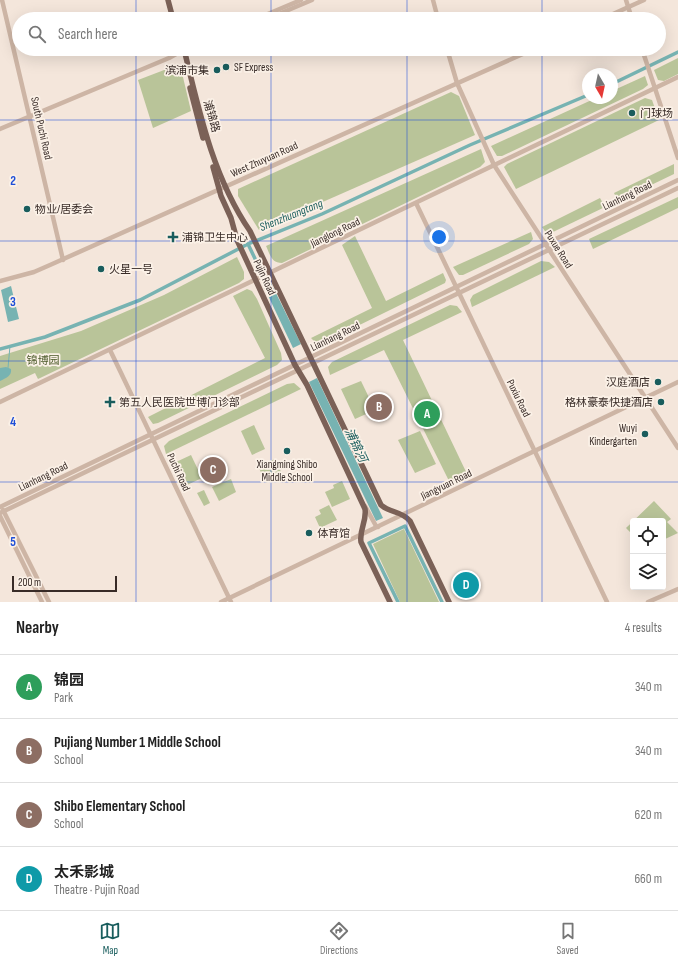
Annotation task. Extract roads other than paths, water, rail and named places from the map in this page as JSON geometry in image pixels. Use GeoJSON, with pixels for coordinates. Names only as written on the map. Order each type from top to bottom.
{"type":"FeatureCollection","features":[{"type":"Feature","properties":{"kind":"main road"},"geometry":{"type":"LineString","coordinates":[[168,0],[171,12]]}},
{"type":"Feature","properties":{"kind":"main road"},"geometry":{"type":"LineString","coordinates":[[172,0],[175,12]]}},
{"type":"Feature","properties":{"kind":"main road","name":"Pujin Road"},"geometry":{"type":"LineString","coordinates":[[184,56],[198,121],[223,187],[230,195],[238,212],[252,234],[381,505],[388,510],[404,514]]}},
{"type":"Feature","properties":{"kind":"main road","name":"Pujin Road"},"geometry":{"type":"LineString","coordinates":[[223,187],[221,196],[232,218],[237,240],[363,503],[366,516],[360,536]]}},
{"type":"Feature","properties":{"kind":"main road"},"geometry":{"type":"LineString","coordinates":[[404,514],[410,520],[449,602]]}},
{"type":"Feature","properties":{"kind":"main road"},"geometry":{"type":"LineString","coordinates":[[360,536],[361,542],[390,602]]}},
{"type":"Feature","properties":{"kind":"street","name":"South Puchi Road"},"geometry":{"type":"LineString","coordinates":[[2,0],[12,42]]}},
{"type":"Feature","properties":{"kind":"street"},"geometry":{"type":"LineString","coordinates":[[273,12],[301,0]]}},
{"type":"Feature","properties":{"kind":"street"},"geometry":{"type":"LineString","coordinates":[[284,12],[312,0]]}},
{"type":"Feature","properties":{"kind":"street"},"geometry":{"type":"LineString","coordinates":[[433,0],[436,12]]}},
{"type":"Feature","properties":{"kind":"street"},"geometry":{"type":"LineString","coordinates":[[626,0],[630,12]]}},
{"type":"Feature","properties":{"kind":"street"},"geometry":{"type":"LineString","coordinates":[[617,12],[644,0]]}},
{"type":"Feature","properties":{"kind":"street","name":"South Puchi Road"},"geometry":{"type":"LineString","coordinates":[[15,56],[63,260]]}},
{"type":"Feature","properties":{"kind":"street"},"geometry":{"type":"LineString","coordinates":[[0,129],[169,56]]}},
{"type":"Feature","properties":{"kind":"street","name":"Puxue Road"},"geometry":{"type":"LineString","coordinates":[[449,56],[457,83],[494,165],[678,448]]}},
{"type":"Feature","properties":{"kind":"street","name":"West Zhuyuan Road"},"geometry":{"type":"LineString","coordinates":[[0,281],[34,272],[63,260],[518,56]]}},
{"type":"Feature","properties":{"kind":"street"},"geometry":{"type":"LineString","coordinates":[[644,56],[678,158]]}},
{"type":"Feature","properties":{"kind":"street","name":"Jianglong Road"},"geometry":{"type":"LineString","coordinates":[[0,402],[678,77]]}},
{"type":"Feature","properties":{"kind":"street","name":"Lianhang Road"},"geometry":{"type":"LineString","coordinates":[[2,513],[298,367],[456,287],[678,180]]}},
{"type":"Feature","properties":{"kind":"street","name":"Lianhang Road"},"geometry":{"type":"LineString","coordinates":[[311,360],[459,293],[678,188]]}},
{"type":"Feature","properties":{"kind":"street","name":"Puxiu Road"},"geometry":{"type":"LineString","coordinates":[[416,203],[607,602]]}},
{"type":"Feature","properties":{"kind":"street","name":"Puchi Road"},"geometry":{"type":"LineString","coordinates":[[110,350],[230,600]]}},
{"type":"Feature","properties":{"kind":"street","name":"Lianhang Road"},"geometry":{"type":"LineString","coordinates":[[0,507],[151,434],[298,367]]}},
{"type":"Feature","properties":{"kind":"street","name":"Jiangyuan Road"},"geometry":{"type":"LineString","coordinates":[[221,602],[230,600],[678,382]]}},
{"type":"Feature","properties":{"kind":"street","name":"Pujin Road"},"geometry":{"type":"LineString","coordinates":[[363,503],[378,527]]}},
{"type":"Feature","properties":{"kind":"street"},"geometry":{"type":"LineString","coordinates":[[0,507],[42,602]]}},
{"type":"Feature","properties":{"kind":"street"},"geometry":{"type":"LineString","coordinates":[[2,513],[49,602]]}},
{"type":"Feature","properties":{"kind":"street"},"geometry":{"type":"LineString","coordinates":[[648,602],[678,589]]}},
{"type":"Feature","properties":{"kind":"water"},"geometry":{"type":"Polygon","coordinates":[[[271,283],[301,344],[293,348],[264,287],[271,283]]]}},
{"type":"Feature","properties":{"kind":"water"},"geometry":{"type":"Polygon","coordinates":[[[11,286],[19,319],[8,322],[1,290],[11,286]]]}},
{"type":"Feature","properties":{"kind":"water"},"geometry":{"type":"Polygon","coordinates":[[[6,367],[11,369],[11,373],[0,381],[0,368],[6,367]]]}},
{"type":"Feature","properties":{"kind":"water"},"geometry":{"type":"Polygon","coordinates":[[[317,378],[383,518],[376,521],[309,382],[317,378]]]}},
{"type":"Feature","properties":{"kind":"waterway","name":"Shenzhuangtang"},"geometry":{"type":"LineString","coordinates":[[618,81],[678,52]]}},
{"type":"Feature","properties":{"kind":"waterway","name":"Shenzhuangtang"},"geometry":{"type":"LineString","coordinates":[[0,349],[45,337],[140,300],[248,244],[322,214],[470,145],[582,98]]}},
{"type":"Feature","properties":{"kind":"waterway","name":"浦锦河"},"geometry":{"type":"LineString","coordinates":[[248,244],[269,288]]}},
{"type":"Feature","properties":{"kind":"waterway"},"geometry":{"type":"LineString","coordinates":[[8,368],[10,346]]}},
{"type":"Feature","properties":{"kind":"waterway"},"geometry":{"type":"LineString","coordinates":[[398,602],[369,543],[405,526],[442,602]]}},
{"type":"Feature","properties":{"kind":"place","name":"SF Express"},"geometry":{"type":"Point","coordinates":[226,67]}},
{"type":"Feature","properties":{"kind":"place","name":"滨浦市集"},"geometry":{"type":"Point","coordinates":[217,70]}},
{"type":"Feature","properties":{"kind":"place","name":"门球场"},"geometry":{"type":"Point","coordinates":[632,113]}},
{"type":"Feature","properties":{"kind":"place","name":"物业/居委会"},"geometry":{"type":"Point","coordinates":[27,209]}},
{"type":"Feature","properties":{"kind":"place","name":"浦锦卫生中心"},"geometry":{"type":"Point","coordinates":[173,237]}},
{"type":"Feature","properties":{"kind":"place","name":"火星一号"},"geometry":{"type":"Point","coordinates":[101,269]}},
{"type":"Feature","properties":{"kind":"place","name":"汉庭酒店"},"geometry":{"type":"Point","coordinates":[658,382]}},
{"type":"Feature","properties":{"kind":"place","name":"第五人民医院世博门诊部"},"geometry":{"type":"Point","coordinates":[110,402]}},
{"type":"Feature","properties":{"kind":"place","name":"格林豪泰快捷酒店"},"geometry":{"type":"Point","coordinates":[661,402]}},
{"type":"Feature","properties":{"kind":"place","name":"Pujiang Number 1 Middle School"},"geometry":{"type":"Point","coordinates":[379,407]}},
{"type":"Feature","properties":{"kind":"place","name":"锦园"},"geometry":{"type":"Point","coordinates":[427,414]}},
{"type":"Feature","properties":{"kind":"place","name":"Wuyi Kindergarten"},"geometry":{"type":"Point","coordinates":[645,434]}},
{"type":"Feature","properties":{"kind":"place","name":"Xiangming Shibo Middle School"},"geometry":{"type":"Point","coordinates":[287,451]}},
{"type":"Feature","properties":{"kind":"place","name":"Shibo Elementary School"},"geometry":{"type":"Point","coordinates":[213,470]}},
{"type":"Feature","properties":{"kind":"place","name":"体育馆"},"geometry":{"type":"Point","coordinates":[309,533]}},
{"type":"Feature","properties":{"kind":"place","name":"太禾影城"},"geometry":{"type":"Point","coordinates":[466,585]}},
{"type":"Feature","properties":{"kind":"park label","name":"锦博园"},"geometry":{"type":"Point","coordinates":[43,360]}}]}
